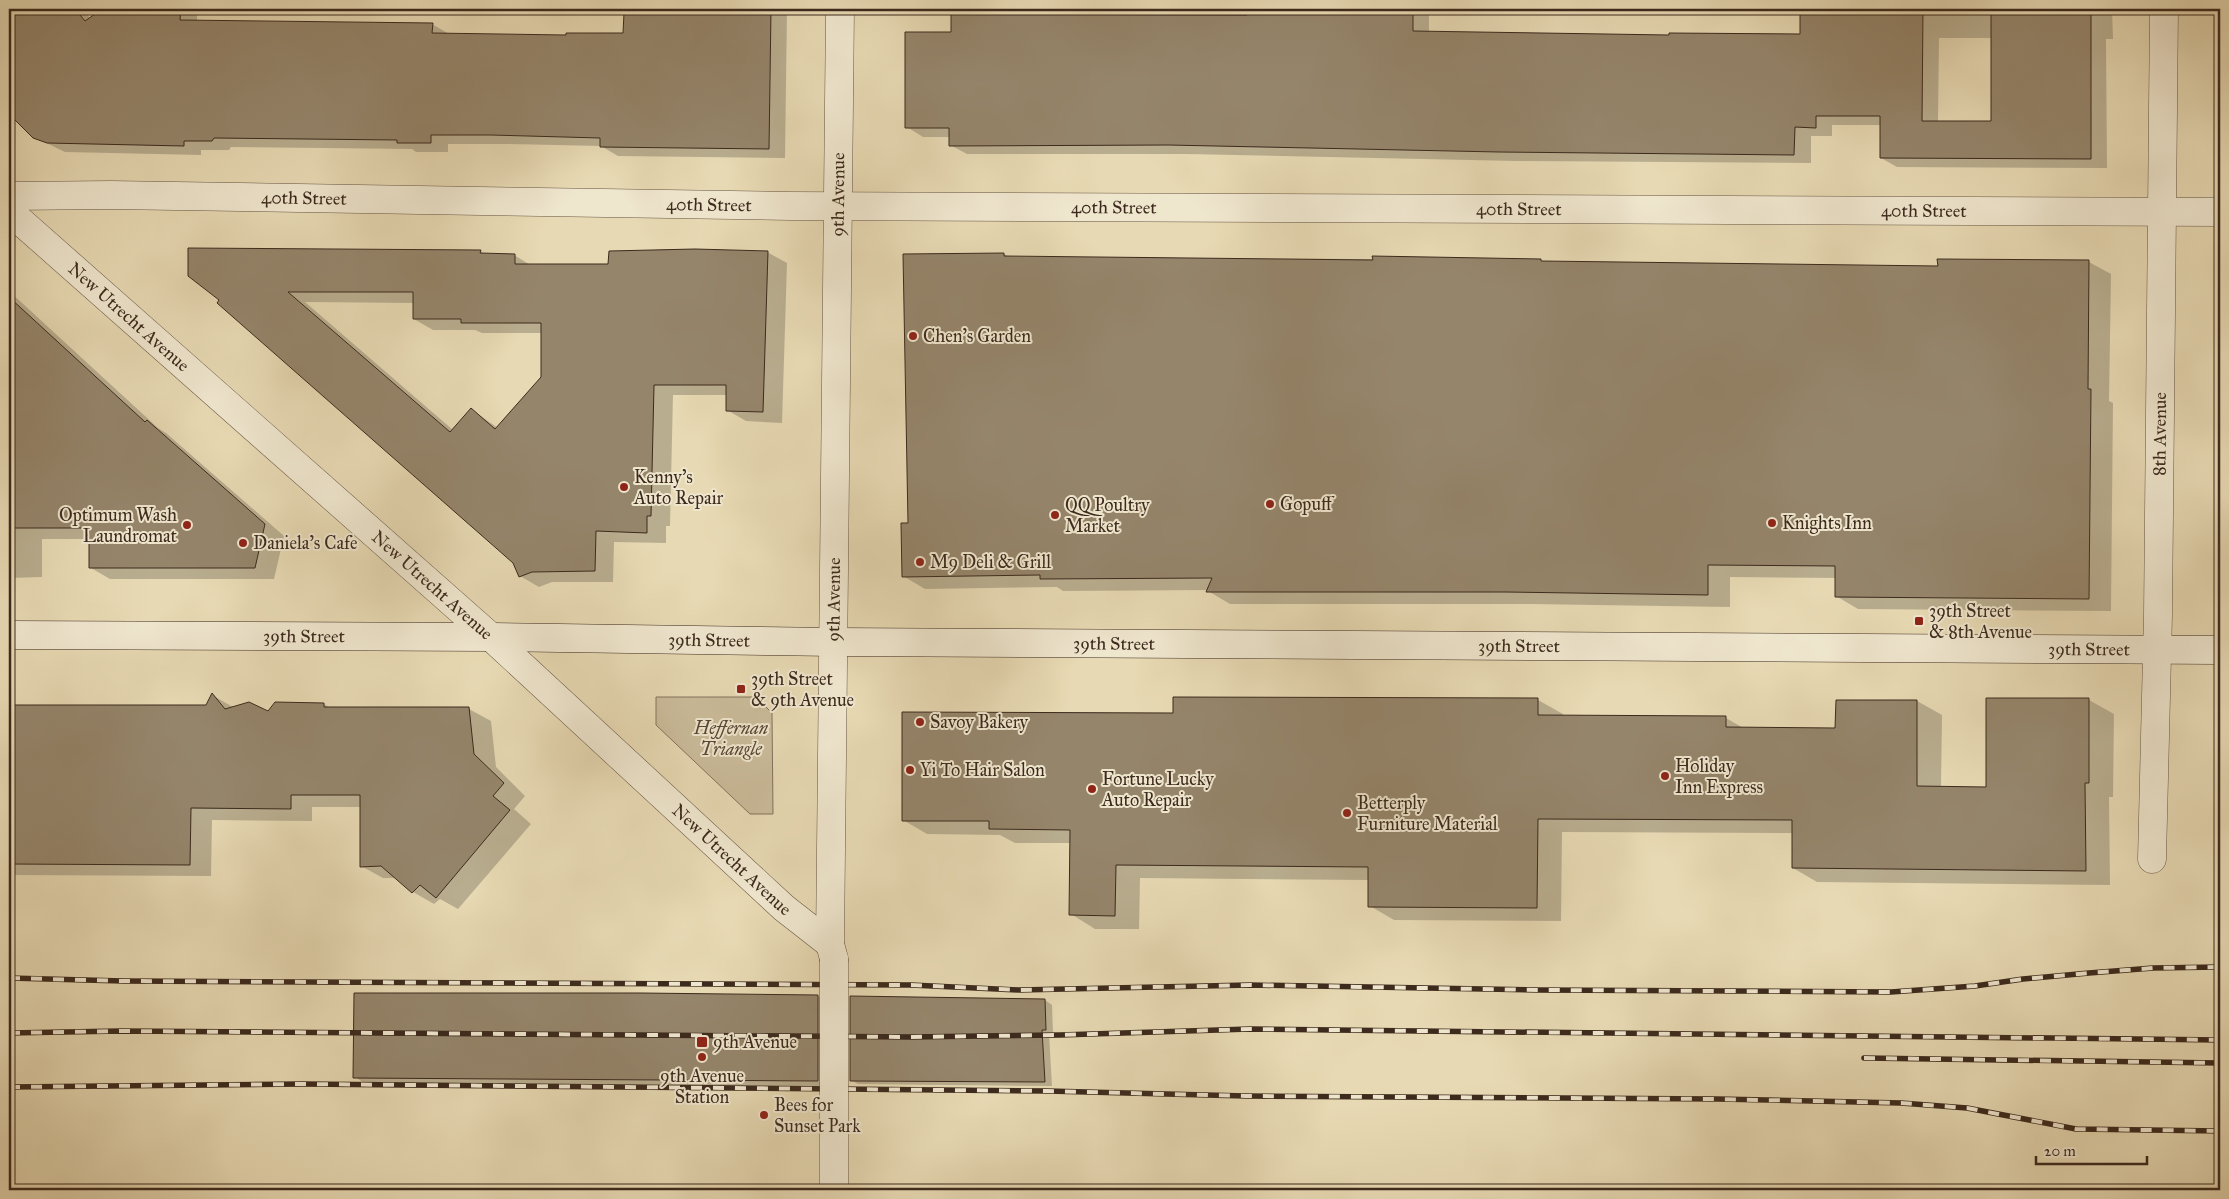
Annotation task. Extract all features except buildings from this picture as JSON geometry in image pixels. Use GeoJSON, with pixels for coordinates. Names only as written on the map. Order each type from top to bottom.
{"type":"FeatureCollection","features":[{"type":"Feature","properties":{"kind":"street","name":"9th Avenue"},"geometry":{"type":"LineString","coordinates":[[834,1190],[832,952],[840,9]]}},
{"type":"Feature","properties":{"kind":"street","name":"8th Avenue"},"geometry":{"type":"LineString","coordinates":[[2152,859],[2158,649],[2164,9]]}},
{"type":"Feature","properties":{"kind":"street","name":"40th Street"},"geometry":{"type":"LineString","coordinates":[[9,196],[102,195],[839,207],[2220,212]]}},
{"type":"Feature","properties":{"kind":"street","name":"New Utrecht Avenue"},"geometry":{"type":"LineString","coordinates":[[9,211],[491,637],[832,952]]}},
{"type":"Feature","properties":{"kind":"street","name":"39th Street"},"geometry":{"type":"LineString","coordinates":[[9,635],[2220,650]]}},
{"type":"Feature","properties":{"kind":"green space","name":"Heffernan Triangle"},"geometry":{"type":"Polygon","coordinates":[[[656,697],[756,697],[772,713],[773,814],[750,814],[656,725],[656,697]]]}},
{"type":"Feature","properties":{"kind":"railway"},"geometry":{"type":"LineString","coordinates":[[9,978],[123,981],[911,985],[1019,990],[1250,985],[1538,990],[1891,992],[1975,986],[2023,979],[2153,968],[2220,967]]}},
{"type":"Feature","properties":{"kind":"railway"},"geometry":{"type":"LineString","coordinates":[[9,1033],[121,1031],[910,1037],[1060,1035],[1250,1029],[2220,1040]]}},
{"type":"Feature","properties":{"kind":"railway"},"geometry":{"type":"LineString","coordinates":[[1864,1058],[2220,1063]]}},
{"type":"Feature","properties":{"kind":"railway"},"geometry":{"type":"LineString","coordinates":[[9,1087],[302,1084],[1047,1091],[1246,1096],[1717,1099],[1901,1103],[1967,1108],[2076,1129],[2220,1131]]}},
{"type":"Feature","properties":{"kind":"place","name":"Chen's Garden"},"geometry":{"type":"Point","coordinates":[913,336]}},
{"type":"Feature","properties":{"kind":"place","name":"Kenny's Auto Repair"},"geometry":{"type":"Point","coordinates":[624,487]}},
{"type":"Feature","properties":{"kind":"place","name":"Gopuff"},"geometry":{"type":"Point","coordinates":[1270,504]}},
{"type":"Feature","properties":{"kind":"place","name":"QQ Poultry Market"},"geometry":{"type":"Point","coordinates":[1055,515]}},
{"type":"Feature","properties":{"kind":"place","name":"Knights Inn"},"geometry":{"type":"Point","coordinates":[1772,523]}},
{"type":"Feature","properties":{"kind":"place","name":"Optimum Wash Laundromat"},"geometry":{"type":"Point","coordinates":[187,525]}},
{"type":"Feature","properties":{"kind":"place","name":"Daniela's Cafe"},"geometry":{"type":"Point","coordinates":[243,543]}},
{"type":"Feature","properties":{"kind":"place","name":"M9 Deli & Grill"},"geometry":{"type":"Point","coordinates":[920,562]}},
{"type":"Feature","properties":{"kind":"place","name":"39th Street & 8th Avenue"},"geometry":{"type":"Point","coordinates":[1919,621]}},
{"type":"Feature","properties":{"kind":"place","name":"39th Street & 9th Avenue"},"geometry":{"type":"Point","coordinates":[741,689]}},
{"type":"Feature","properties":{"kind":"place","name":"Savoy Bakery"},"geometry":{"type":"Point","coordinates":[920,722]}},
{"type":"Feature","properties":{"kind":"place","name":"Yi To Hair Salon"},"geometry":{"type":"Point","coordinates":[910,770]}},
{"type":"Feature","properties":{"kind":"place","name":"Holiday Inn Express"},"geometry":{"type":"Point","coordinates":[1665,776]}},
{"type":"Feature","properties":{"kind":"place","name":"Fortune Lucky Auto Repair"},"geometry":{"type":"Point","coordinates":[1092,789]}},
{"type":"Feature","properties":{"kind":"place","name":"Betterply Furniture Material"},"geometry":{"type":"Point","coordinates":[1347,813]}},
{"type":"Feature","properties":{"kind":"place","name":"9th Avenue"},"geometry":{"type":"Point","coordinates":[702,1042]}},
{"type":"Feature","properties":{"kind":"place","name":"9th Avenue Station"},"geometry":{"type":"Point","coordinates":[702,1057]}},
{"type":"Feature","properties":{"kind":"place","name":"Bees for Sunset Park"},"geometry":{"type":"Point","coordinates":[764,1115]}}]}
